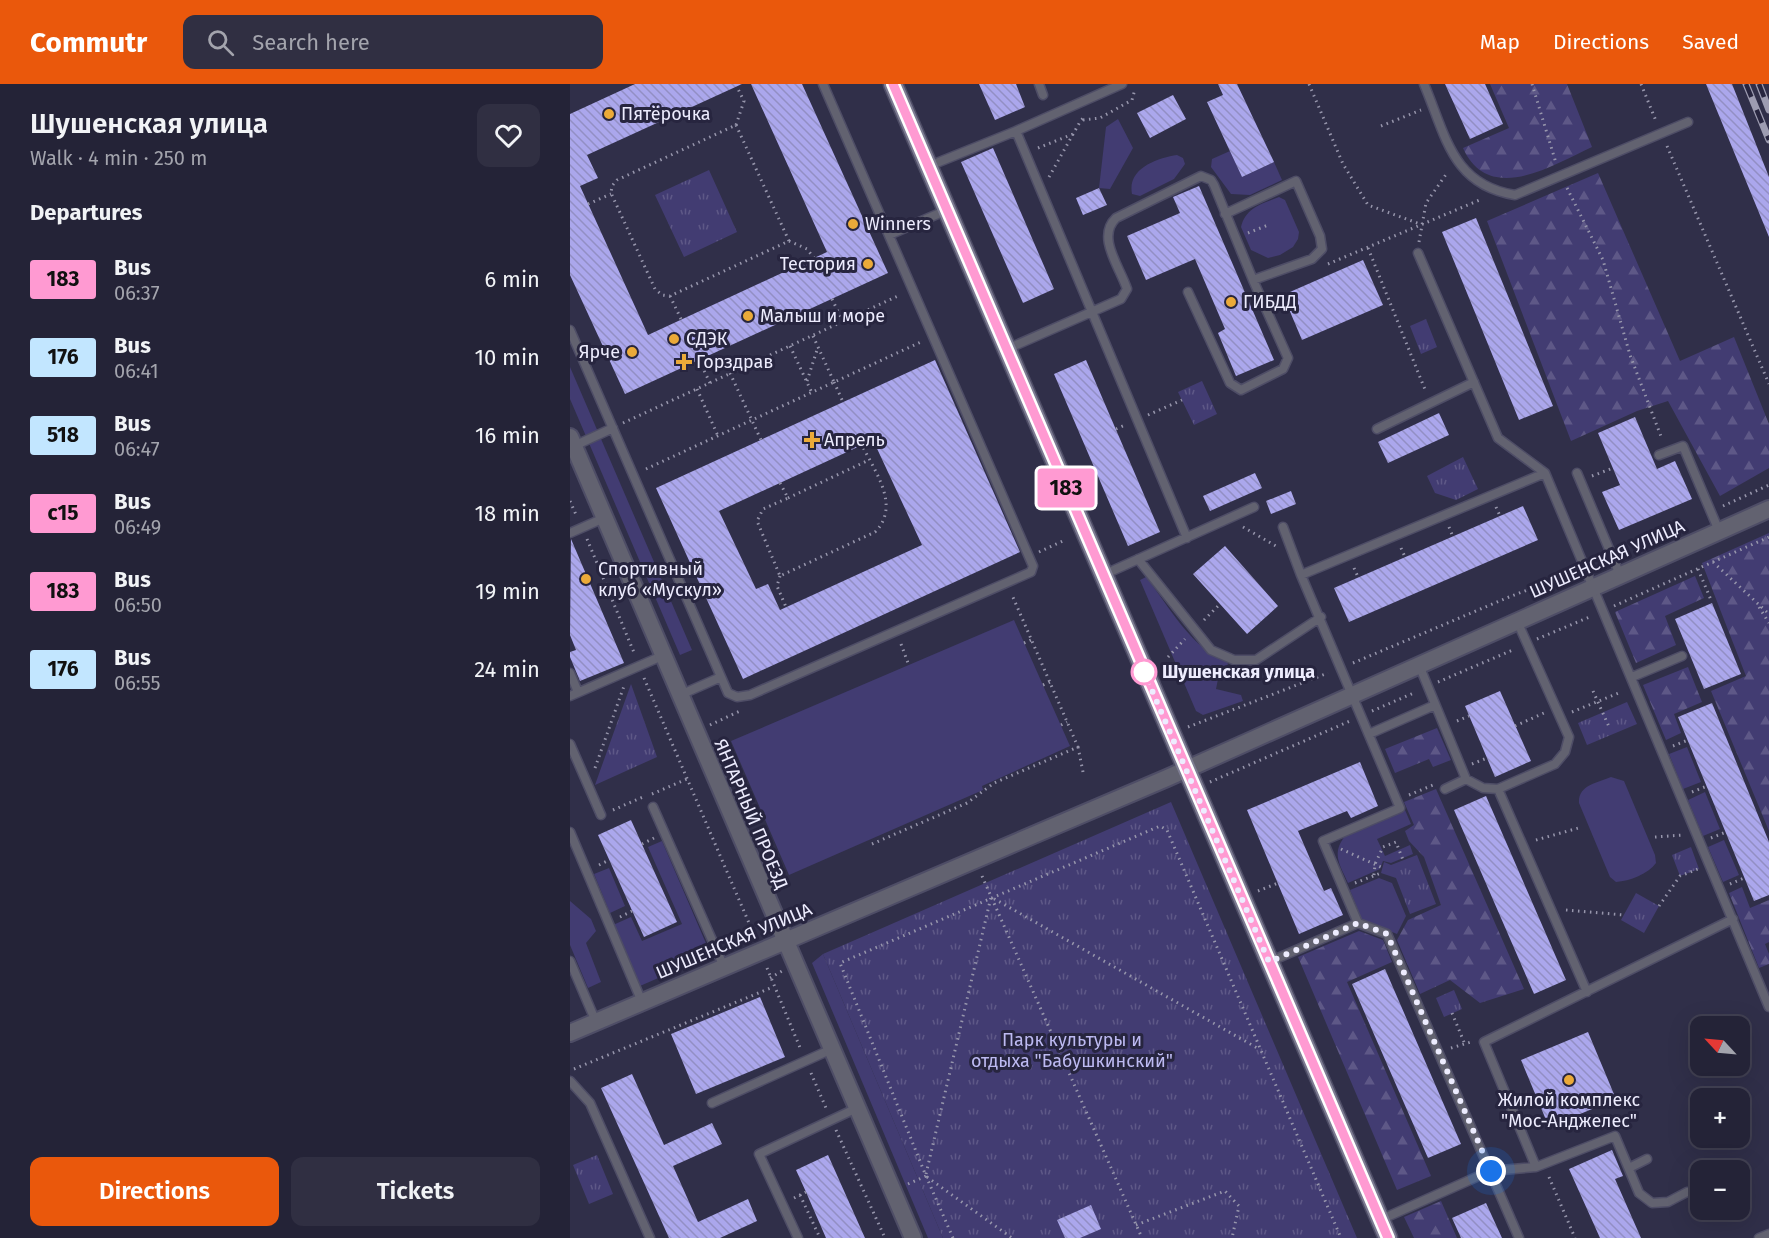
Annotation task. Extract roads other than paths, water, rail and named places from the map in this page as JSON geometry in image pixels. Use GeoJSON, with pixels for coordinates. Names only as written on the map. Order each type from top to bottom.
{"type":"FeatureCollection","features":[{"type":"Feature","properties":{"kind":"street"},"geometry":{"type":"LineString","coordinates":[[893,84],[1185,770],[1388,1238]]}},
{"type":"Feature","properties":{"kind":"street","name":"ЯНТАРНЫЙ ПРОЕЗД"},"geometry":{"type":"LineString","coordinates":[[572,442],[913,1238]]}},
{"type":"Feature","properties":{"kind":"street","name":"ШУШЕНСКАЯ УЛИЦА"},"geometry":{"type":"LineString","coordinates":[[570,1033],[1185,770],[1769,509]]}},
{"type":"Feature","properties":{"kind":"lane"},"geometry":{"type":"LineString","coordinates":[[570,330],[728,693],[737,697],[747,696],[1032,570],[1030,557],[823,84]]}},
{"type":"Feature","properties":{"kind":"lane"},"geometry":{"type":"LineString","coordinates":[[1039,84],[1044,95]]}},
{"type":"Feature","properties":{"kind":"lane"},"geometry":{"type":"LineString","coordinates":[[928,166],[1016,131],[1122,84]]}},
{"type":"Feature","properties":{"kind":"lane"},"geometry":{"type":"LineString","coordinates":[[1424,84],[1460,167],[1469,177],[1497,192],[1515,195],[1688,122]]}},
{"type":"Feature","properties":{"kind":"lane"},"geometry":{"type":"LineString","coordinates":[[1016,131],[1187,537]]}},
{"type":"Feature","properties":{"kind":"lane"},"geometry":{"type":"LineString","coordinates":[[1006,349],[1121,299],[1126,289],[1107,238],[1108,227],[1116,218],[1201,176],[1210,180],[1288,358],[1283,369],[1241,390],[1230,383],[1188,292]]}},
{"type":"Feature","properties":{"kind":"lane"},"geometry":{"type":"LineString","coordinates":[[1225,214],[1296,181],[1320,236],[1322,249],[1312,259],[1253,280]]}},
{"type":"Feature","properties":{"kind":"lane"},"geometry":{"type":"LineString","coordinates":[[889,235],[947,210]]}},
{"type":"Feature","properties":{"kind":"lane"},"geometry":{"type":"LineString","coordinates":[[1418,253],[1498,438],[1545,473],[1769,1007]]}},
{"type":"Feature","properties":{"kind":"lane"},"geometry":{"type":"LineString","coordinates":[[1377,429],[1474,382]]}},
{"type":"Feature","properties":{"kind":"lane"},"geometry":{"type":"LineString","coordinates":[[572,442],[613,428]]}},
{"type":"Feature","properties":{"kind":"lane"},"geometry":{"type":"LineString","coordinates":[[1663,454],[1683,446],[1719,531]]}},
{"type":"Feature","properties":{"kind":"lane"},"geometry":{"type":"LineString","coordinates":[[1301,575],[1545,473]]}},
{"type":"Feature","properties":{"kind":"lane"},"geometry":{"type":"LineString","coordinates":[[1579,477],[1620,575]]}},
{"type":"Feature","properties":{"kind":"lane"},"geometry":{"type":"LineString","coordinates":[[1103,575],[1254,507]]}},
{"type":"Feature","properties":{"kind":"lane"},"geometry":{"type":"LineString","coordinates":[[570,533],[604,518]]}},
{"type":"Feature","properties":{"kind":"lane"},"geometry":{"type":"LineString","coordinates":[[1283,528],[1400,808],[1323,841],[1358,923]]}},
{"type":"Feature","properties":{"kind":"lane"},"geometry":{"type":"LineString","coordinates":[[1138,559],[1211,650],[1234,660],[1256,660],[1321,617]]}},
{"type":"Feature","properties":{"kind":"lane"},"geometry":{"type":"LineString","coordinates":[[1419,665],[1466,779],[1483,788],[1498,789],[1555,764],[1565,752],[1569,737],[1517,621]]}},
{"type":"Feature","properties":{"kind":"lane"},"geometry":{"type":"LineString","coordinates":[[570,674],[574,694],[662,656]]}},
{"type":"Feature","properties":{"kind":"lane"},"geometry":{"type":"LineString","coordinates":[[1634,682],[1682,656]]}},
{"type":"Feature","properties":{"kind":"lane"},"geometry":{"type":"LineString","coordinates":[[679,696],[721,677]]}},
{"type":"Feature","properties":{"kind":"lane"},"geometry":{"type":"LineString","coordinates":[[1369,734],[1436,705]]}},
{"type":"Feature","properties":{"kind":"lane"},"geometry":{"type":"LineString","coordinates":[[570,744],[601,815]]}},
{"type":"Feature","properties":{"kind":"lane"},"geometry":{"type":"LineString","coordinates":[[1445,789],[1466,779]]}},
{"type":"Feature","properties":{"kind":"lane"},"geometry":{"type":"LineString","coordinates":[[1498,789],[1587,992]]}},
{"type":"Feature","properties":{"kind":"lane"},"geometry":{"type":"LineString","coordinates":[[653,807],[724,967]]}},
{"type":"Feature","properties":{"kind":"lane"},"geometry":{"type":"LineString","coordinates":[[570,832],[642,1002]]}},
{"type":"Feature","properties":{"kind":"lane"},"geometry":{"type":"LineString","coordinates":[[1540,1166],[1484,1042],[1733,919]]}},
{"type":"Feature","properties":{"kind":"lane"},"geometry":{"type":"LineString","coordinates":[[1269,962],[1358,923],[1387,934],[1520,1238]]}},
{"type":"Feature","properties":{"kind":"lane"},"geometry":{"type":"LineString","coordinates":[[570,961],[596,1022]]}},
{"type":"Feature","properties":{"kind":"lane"},"geometry":{"type":"LineString","coordinates":[[712,1102],[832,1049]]}},
{"type":"Feature","properties":{"kind":"lane"},"geometry":{"type":"LineString","coordinates":[[570,1081],[590,1103],[650,1238]]}},
{"type":"Feature","properties":{"kind":"lane"},"geometry":{"type":"LineString","coordinates":[[798,1238],[759,1154],[857,1108]]}},
{"type":"Feature","properties":{"kind":"lane"},"geometry":{"type":"LineString","coordinates":[[1380,1220],[1491,1171],[1540,1166],[1615,1136],[1639,1193],[1652,1203],[1668,1202],[1687,1192]]}},
{"type":"Feature","properties":{"kind":"lane"},"geometry":{"type":"LineString","coordinates":[[1629,1168],[1647,1159]]}},
{"type":"Feature","properties":{"kind":"lane"},"geometry":{"type":"LineString","coordinates":[[1759,1238],[1769,1234]]}},
{"type":"Feature","properties":{"kind":"railway"},"geometry":{"type":"LineString","coordinates":[[1746,84],[1769,140]]}},
{"type":"Feature","properties":{"kind":"railway"},"geometry":{"type":"LineString","coordinates":[[1759,84],[1769,110]]}},
{"type":"Feature","properties":{"kind":"place","name":"Пятёрочка"},"geometry":{"type":"Point","coordinates":[609,114]}},
{"type":"Feature","properties":{"kind":"place","name":"Winners"},"geometry":{"type":"Point","coordinates":[853,224]}},
{"type":"Feature","properties":{"kind":"place","name":"Тестория"},"geometry":{"type":"Point","coordinates":[868,264]}},
{"type":"Feature","properties":{"kind":"place","name":"ГИБДД"},"geometry":{"type":"Point","coordinates":[1231,302]}},
{"type":"Feature","properties":{"kind":"place","name":"Малыш и море"},"geometry":{"type":"Point","coordinates":[748,316]}},
{"type":"Feature","properties":{"kind":"place","name":"СДЭК"},"geometry":{"type":"Point","coordinates":[674,339]}},
{"type":"Feature","properties":{"kind":"place","name":"Ярче"},"geometry":{"type":"Point","coordinates":[632,352]}},
{"type":"Feature","properties":{"kind":"place","name":"Горздрав"},"geometry":{"type":"Point","coordinates":[684,362]}},
{"type":"Feature","properties":{"kind":"place","name":"Апрель"},"geometry":{"type":"Point","coordinates":[812,440]}},
{"type":"Feature","properties":{"kind":"place","name":"Спортивный клуб «Мускул»"},"geometry":{"type":"Point","coordinates":[586,579]}},
{"type":"Feature","properties":{"kind":"place","name":"Шушенская улица"},"geometry":{"type":"Point","coordinates":[1144,672]}},
{"type":"Feature","properties":{"kind":"place","name":"Жилой комплекс \"Мос-Анджелес\""},"geometry":{"type":"Point","coordinates":[1569,1080]}},
{"type":"Feature","properties":{"kind":"park label","name":"Парк культуры и отдыха \"Бабушкинский\""},"geometry":{"type":"Point","coordinates":[1072,1050]}}]}
